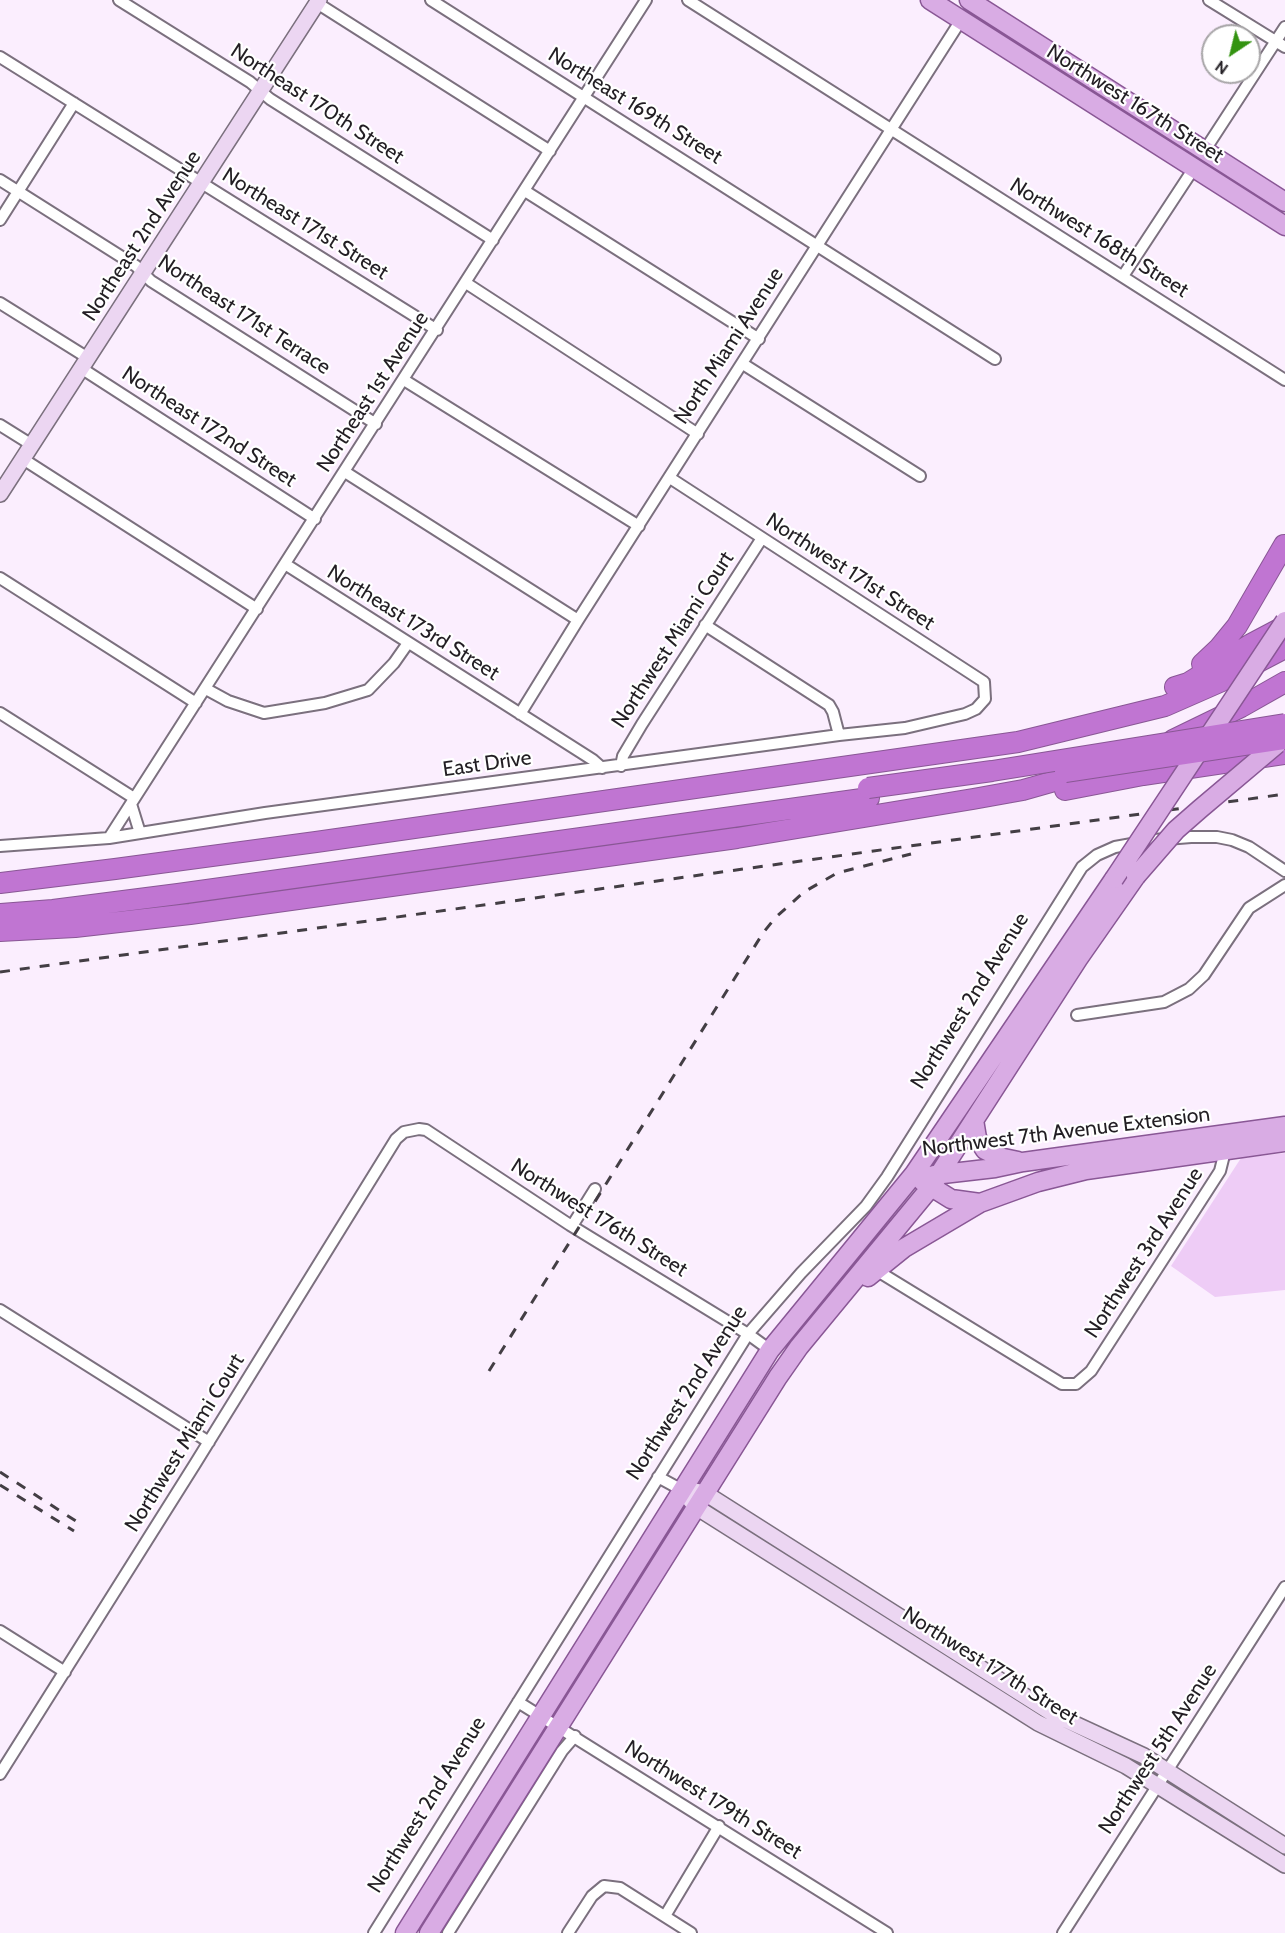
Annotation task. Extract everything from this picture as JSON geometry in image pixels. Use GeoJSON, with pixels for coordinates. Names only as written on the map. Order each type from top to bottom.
{"type":"FeatureCollection","features":[{"type":"Feature","properties":{"kind":"highway"},"geometry":{"type":"LineString","coordinates":[[1178,686],[1212,655],[1232,632],[1285,545]]}},
{"type":"Feature","properties":{"kind":"highway"},"geometry":{"type":"LineString","coordinates":[[1118,718],[1154,697],[1188,683],[1285,626]]}},
{"type":"Feature","properties":{"kind":"highway"},"geometry":{"type":"LineString","coordinates":[[0,882],[127,868],[1005,745],[1165,706],[1241,672],[1285,648]]}},
{"type":"Feature","properties":{"kind":"highway"},"geometry":{"type":"LineString","coordinates":[[0,931],[75,927],[190,914],[737,838],[895,813],[1035,787],[1126,759],[1163,744],[1241,707],[1285,682]]}},
{"type":"Feature","properties":{"kind":"highway"},"geometry":{"type":"LineString","coordinates":[[0,914],[53,910],[199,891],[869,793],[1285,724]]}},
{"type":"Feature","properties":{"kind":"highway"},"geometry":{"type":"LineString","coordinates":[[1035,787],[1060,791],[1143,776],[1283,744]]}},
{"type":"Feature","properties":{"kind":"highway"},"geometry":{"type":"LineString","coordinates":[[0,903],[106,892],[461,842],[1099,768],[1283,744]]}},
{"type":"Feature","properties":{"kind":"main road","name":"Northwest 167th Street"},"geometry":{"type":"LineString","coordinates":[[930,0],[1285,226]]}},
{"type":"Feature","properties":{"kind":"main road","name":"Northwest 167th Street"},"geometry":{"type":"LineString","coordinates":[[972,1],[1285,202]]}},
{"type":"Feature","properties":{"kind":"main road"},"geometry":{"type":"LineString","coordinates":[[1167,151],[1205,150]]}},
{"type":"Feature","properties":{"kind":"main road"},"geometry":{"type":"LineString","coordinates":[[412,1931],[541,1716],[770,1350],[914,1174],[1285,621]]}},
{"type":"Feature","properties":{"kind":"main road"},"geometry":{"type":"LineString","coordinates":[[429,1933],[783,1369],[935,1181],[1078,959],[1136,876],[1176,830],[1200,808],[1283,744]]}},
{"type":"Feature","properties":{"kind":"main road"},"geometry":{"type":"LineString","coordinates":[[974,1120],[977,1138],[986,1150],[999,1157],[1023,1162]]}},
{"type":"Feature","properties":{"kind":"main road","name":"Northwest 7th Avenue Extension"},"geometry":{"type":"LineString","coordinates":[[914,1174],[935,1181],[951,1199],[980,1203],[1038,1182],[1086,1170],[1226,1143],[1285,1126]]}},
{"type":"Feature","properties":{"kind":"main road","name":"Northwest 7th Avenue Extension"},"geometry":{"type":"LineString","coordinates":[[935,1181],[1023,1162],[1226,1143],[1285,1142]]}},
{"type":"Feature","properties":{"kind":"main road"},"geometry":{"type":"LineString","coordinates":[[834,1305],[904,1248],[980,1203]]}},
{"type":"Feature","properties":{"kind":"street","name":"Northeast 170th Street"},"geometry":{"type":"LineString","coordinates":[[119,0],[493,240]]}},
{"type":"Feature","properties":{"kind":"street","name":"Northeast 169th Street"},"geometry":{"type":"LineString","coordinates":[[432,0],[995,359]]}},
{"type":"Feature","properties":{"kind":"street","name":"Northeast 1st Avenue"},"geometry":{"type":"LineString","coordinates":[[109,838],[646,0]]}},
{"type":"Feature","properties":{"kind":"street","name":"Northwest 168th Street"},"geometry":{"type":"LineString","coordinates":[[688,0],[1285,380]]}},
{"type":"Feature","properties":{"kind":"street"},"geometry":{"type":"LineString","coordinates":[[1209,0],[1280,44]]}},
{"type":"Feature","properties":{"kind":"street","name":"North Miami Avenue"},"geometry":{"type":"LineString","coordinates":[[520,714],[972,1]]}},
{"type":"Feature","properties":{"kind":"street","name":"Northeast 2nd Avenue"},"geometry":{"type":"LineString","coordinates":[[0,494],[318,2]]}},
{"type":"Feature","properties":{"kind":"street"},"geometry":{"type":"LineString","coordinates":[[318,2],[550,151]]}},
{"type":"Feature","properties":{"kind":"street"},"geometry":{"type":"LineString","coordinates":[[1205,150],[1280,44],[1285,27]]}},
{"type":"Feature","properties":{"kind":"street","name":"Northeast 171st Street"},"geometry":{"type":"LineString","coordinates":[[0,57],[436,330]]}},
{"type":"Feature","properties":{"kind":"street"},"geometry":{"type":"LineString","coordinates":[[0,220],[74,103]]}},
{"type":"Feature","properties":{"kind":"street"},"geometry":{"type":"LineString","coordinates":[[1123,276],[1194,168]]}},
{"type":"Feature","properties":{"kind":"street","name":"Northeast 171st Terrace"},"geometry":{"type":"LineString","coordinates":[[0,180],[136,266],[151,281],[376,424]]}},
{"type":"Feature","properties":{"kind":"street"},"geometry":{"type":"LineString","coordinates":[[525,191],[759,339]]}},
{"type":"Feature","properties":{"kind":"street"},"geometry":{"type":"LineString","coordinates":[[466,283],[698,434]]}},
{"type":"Feature","properties":{"kind":"street","name":"Northeast 172nd Street"},"geometry":{"type":"LineString","coordinates":[[0,303],[315,519]]}},
{"type":"Feature","properties":{"kind":"street"},"geometry":{"type":"LineString","coordinates":[[743,364],[921,476]]}},
{"type":"Feature","properties":{"kind":"street"},"geometry":{"type":"LineString","coordinates":[[404,380],[639,526]]}},
{"type":"Feature","properties":{"kind":"street"},"geometry":{"type":"LineString","coordinates":[[0,426],[32,445]]}},
{"type":"Feature","properties":{"kind":"street"},"geometry":{"type":"LineString","coordinates":[[23,459],[256,609]]}},
{"type":"Feature","properties":{"kind":"street"},"geometry":{"type":"LineString","coordinates":[[345,472],[579,620]]}},
{"type":"Feature","properties":{"kind":"street","name":"Northwest 171st Street"},"geometry":{"type":"LineString","coordinates":[[670,478],[984,682],[985,699],[976,709]]}},
{"type":"Feature","properties":{"kind":"street","name":"Northwest Miami Court"},"geometry":{"type":"LineString","coordinates":[[621,766],[623,756],[642,724],[762,538]]}},
{"type":"Feature","properties":{"kind":"street","name":"Northeast 173rd Street"},"geometry":{"type":"LineString","coordinates":[[285,564],[593,760],[602,768]]}},
{"type":"Feature","properties":{"kind":"street"},"geometry":{"type":"LineString","coordinates":[[0,579],[196,703]]}},
{"type":"Feature","properties":{"kind":"street"},"geometry":{"type":"LineString","coordinates":[[705,625],[829,705],[839,735]]}},
{"type":"Feature","properties":{"kind":"street"},"geometry":{"type":"LineString","coordinates":[[206,689],[228,701],[264,713],[325,703],[368,690],[394,663],[408,643]]}},
{"type":"Feature","properties":{"kind":"street","name":"East Drive"},"geometry":{"type":"LineString","coordinates":[[0,846],[109,838],[265,813],[905,728],[965,714],[976,709]]}},
{"type":"Feature","properties":{"kind":"street"},"geometry":{"type":"LineString","coordinates":[[0,713],[132,801],[140,833]]}},
{"type":"Feature","properties":{"kind":"street","name":"Northwest 2nd Avenue"},"geometry":{"type":"LineString","coordinates":[[374,1933],[748,1334],[801,1273],[866,1206],[887,1177],[1082,867],[1097,855],[1114,847],[1154,840],[1217,837],[1249,847],[1285,871]]}},
{"type":"Feature","properties":{"kind":"street"},"geometry":{"type":"LineString","coordinates":[[1077,1015],[1164,1002],[1189,989],[1204,975],[1249,908],[1285,885]]}},
{"type":"Feature","properties":{"kind":"street","name":"Northwest 176th Street"},"geometry":{"type":"LineString","coordinates":[[404,1132],[426,1130],[572,1226],[748,1334],[770,1350]]}},
{"type":"Feature","properties":{"kind":"street","name":"Northwest Miami Court"},"geometry":{"type":"LineString","coordinates":[[0,1774],[396,1139],[404,1132]]}},
{"type":"Feature","properties":{"kind":"street","name":"Northwest 3rd Avenue"},"geometry":{"type":"LineString","coordinates":[[876,1270],[1062,1384],[1076,1384],[1091,1371],[1220,1171],[1226,1143]]}},
{"type":"Feature","properties":{"kind":"street"},"geometry":{"type":"LineString","coordinates":[[572,1226],[595,1189]]}},
{"type":"Feature","properties":{"kind":"street"},"geometry":{"type":"LineString","coordinates":[[0,1310],[209,1442]]}},
{"type":"Feature","properties":{"kind":"street","name":"Northwest 177th Street"},"geometry":{"type":"LineString","coordinates":[[658,1477],[700,1500],[1069,1723],[1130,1749],[1285,1846]]}},
{"type":"Feature","properties":{"kind":"street","name":"Northwest 177th Street"},"geometry":{"type":"LineString","coordinates":[[700,1500],[1038,1724],[1126,1766],[1285,1865]]}},
{"type":"Feature","properties":{"kind":"street","name":"Northwest 5th Avenue"},"geometry":{"type":"LineString","coordinates":[[1063,1933],[1285,1587]]}},
{"type":"Feature","properties":{"kind":"street"},"geometry":{"type":"LineString","coordinates":[[0,1631],[65,1672]]}},
{"type":"Feature","properties":{"kind":"street","name":"Northwest 179th Street"},"geometry":{"type":"LineString","coordinates":[[518,1702],[887,1933]]}},
{"type":"Feature","properties":{"kind":"street"},"geometry":{"type":"LineString","coordinates":[[448,1933],[562,1751],[575,1736]]}},
{"type":"Feature","properties":{"kind":"street"},"geometry":{"type":"LineString","coordinates":[[665,1916],[719,1826]]}},
{"type":"Feature","properties":{"kind":"street"},"geometry":{"type":"LineString","coordinates":[[568,1933],[592,1896],[604,1886],[620,1888],[691,1933]]}},
{"type":"Feature","properties":{"kind":"shaded area"},"geometry":{"type":"Polygon","coordinates":[[[1285,1153],[1285,1290],[1215,1297],[1171,1266],[1241,1158],[1285,1153]]]}},
{"type":"Feature","properties":{"kind":"railway"},"geometry":{"type":"LineString","coordinates":[[0,972],[1285,794]]}},
{"type":"Feature","properties":{"kind":"railway"},"geometry":{"type":"LineString","coordinates":[[489,1371],[763,933],[775,918],[804,892],[837,873],[911,854]]}},
{"type":"Feature","properties":{"kind":"railway"},"geometry":{"type":"LineString","coordinates":[[0,1472],[82,1525]]}},
{"type":"Feature","properties":{"kind":"railway"},"geometry":{"type":"LineString","coordinates":[[0,1485],[74,1531]]}}]}
